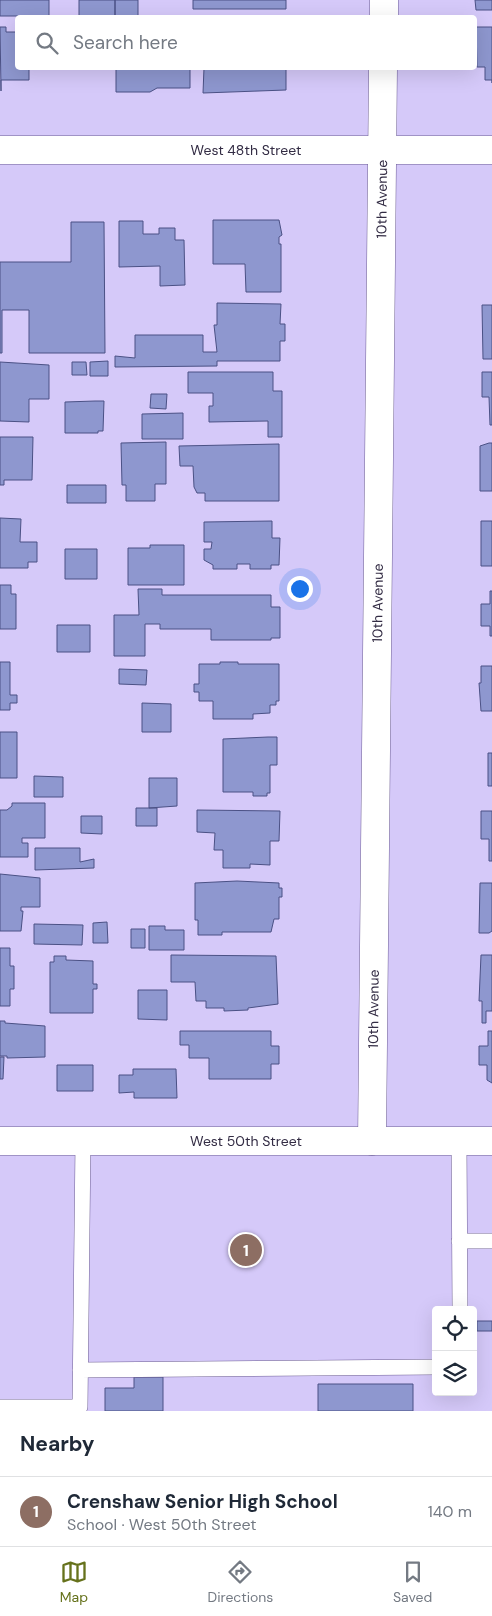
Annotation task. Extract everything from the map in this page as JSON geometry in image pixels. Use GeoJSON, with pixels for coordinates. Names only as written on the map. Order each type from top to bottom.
{"type":"FeatureCollection","features":[{"type":"Feature","properties":{"kind":"street"},"geometry":{"type":"LineString","coordinates":[[384,0],[384,15]]}},
{"type":"Feature","properties":{"kind":"street","name":"10th Avenue"},"geometry":{"type":"LineString","coordinates":[[372,1141],[383,70]]}},
{"type":"Feature","properties":{"kind":"street","name":"West 48th Street"},"geometry":{"type":"LineString","coordinates":[[0,150],[492,150]]}},
{"type":"Feature","properties":{"kind":"street","name":"West 50th Street"},"geometry":{"type":"LineString","coordinates":[[0,1141],[492,1141]]}},
{"type":"Feature","properties":{"kind":"lane"},"geometry":{"type":"LineString","coordinates":[[0,1407],[80,1407],[83,1141]]}},
{"type":"Feature","properties":{"kind":"lane"},"geometry":{"type":"LineString","coordinates":[[459,1141],[460,1306]]}},
{"type":"Feature","properties":{"kind":"lane"},"geometry":{"type":"LineString","coordinates":[[459,1241],[492,1241]]}},
{"type":"Feature","properties":{"kind":"lane"},"geometry":{"type":"LineString","coordinates":[[80,1370],[432,1367]]}},
{"type":"Feature","properties":{"kind":"building"},"geometry":{"type":"Polygon","coordinates":[[[0,0],[49,0],[49,15],[0,16],[0,0]]]}},
{"type":"Feature","properties":{"kind":"building"},"geometry":{"type":"Polygon","coordinates":[[[79,0],[115,0],[115,15],[79,15],[79,0]]]}},
{"type":"Feature","properties":{"kind":"building"},"geometry":{"type":"Polygon","coordinates":[[[115,0],[138,0],[138,15],[115,15],[115,0]]]}},
{"type":"Feature","properties":{"kind":"building"},"geometry":{"type":"Polygon","coordinates":[[[193,0],[286,0],[286,9],[193,9],[193,0]]]}},
{"type":"Feature","properties":{"kind":"building"},"geometry":{"type":"Polygon","coordinates":[[[475,0],[492,0],[492,10],[476,10],[475,0]]]}},
{"type":"Feature","properties":{"kind":"building"},"geometry":{"type":"Polygon","coordinates":[[[0,27],[6,27],[6,32],[15,32],[15,70],[29,70],[29,80],[1,80],[1,91],[0,27]]]}},
{"type":"Feature","properties":{"kind":"building"},"geometry":{"type":"Polygon","coordinates":[[[477,27],[492,27],[492,80],[485,80],[485,67],[477,67],[477,27]]]}},
{"type":"Feature","properties":{"kind":"building"},"geometry":{"type":"Polygon","coordinates":[[[116,70],[190,70],[190,88],[157,88],[150,92],[116,92],[116,70]]]}},
{"type":"Feature","properties":{"kind":"building"},"geometry":{"type":"Polygon","coordinates":[[[204,70],[286,70],[286,90],[203,93],[204,70]]]}},
{"type":"Feature","properties":{"kind":"building"},"geometry":{"type":"Polygon","coordinates":[[[213,220],[279,220],[282,235],[279,237],[279,244],[281,244],[281,292],[246,292],[245,264],[213,264],[213,220]]]}},
{"type":"Feature","properties":{"kind":"building"},"geometry":{"type":"Polygon","coordinates":[[[119,221],[143,221],[143,234],[159,234],[159,228],[175,228],[175,240],[184,240],[185,285],[160,286],[160,266],[119,267],[119,221]]]}},
{"type":"Feature","properties":{"kind":"building"},"geometry":{"type":"Polygon","coordinates":[[[71,222],[104,222],[105,353],[29,353],[29,310],[2,310],[2,353],[0,353],[0,262],[71,262],[71,222]]]}},
{"type":"Feature","properties":{"kind":"building"},"geometry":{"type":"Polygon","coordinates":[[[217,303],[281,304],[280,324],[285,324],[285,341],[280,341],[280,361],[217,361],[217,366],[115,367],[115,356],[135,358],[135,335],[203,335],[203,352],[217,352],[214,325],[217,325],[217,303]]]}},
{"type":"Feature","properties":{"kind":"building"},"geometry":{"type":"Polygon","coordinates":[[[482,305],[492,305],[492,359],[483,359],[482,305]]]}},
{"type":"Feature","properties":{"kind":"building"},"geometry":{"type":"Polygon","coordinates":[[[108,361],[108,376],[90,376],[90,362],[108,361]]]}},
{"type":"Feature","properties":{"kind":"building"},"geometry":{"type":"Polygon","coordinates":[[[0,362],[49,365],[49,399],[29,399],[29,422],[0,421],[0,362]]]}},
{"type":"Feature","properties":{"kind":"building"},"geometry":{"type":"Polygon","coordinates":[[[72,362],[86,362],[87,375],[72,375],[72,362]]]}},
{"type":"Feature","properties":{"kind":"building"},"geometry":{"type":"Polygon","coordinates":[[[188,372],[273,372],[273,391],[282,391],[282,437],[268,437],[268,421],[209,422],[209,406],[213,406],[213,393],[188,393],[188,372]]]}},
{"type":"Feature","properties":{"kind":"building"},"geometry":{"type":"Polygon","coordinates":[[[482,372],[492,372],[492,425],[490,425],[489,397],[482,397],[482,372]]]}},
{"type":"Feature","properties":{"kind":"building"},"geometry":{"type":"Polygon","coordinates":[[[151,394],[167,394],[166,409],[150,408],[151,394]]]}},
{"type":"Feature","properties":{"kind":"building"},"geometry":{"type":"Polygon","coordinates":[[[104,401],[103,431],[98,431],[98,433],[65,433],[65,402],[104,401]]]}},
{"type":"Feature","properties":{"kind":"building"},"geometry":{"type":"Polygon","coordinates":[[[183,413],[183,439],[142,439],[142,414],[183,413]]]}},
{"type":"Feature","properties":{"kind":"building"},"geometry":{"type":"Polygon","coordinates":[[[0,437],[33,437],[32,480],[4,480],[4,485],[0,485],[0,437]]]}},
{"type":"Feature","properties":{"kind":"building"},"geometry":{"type":"Polygon","coordinates":[[[166,442],[166,484],[155,484],[155,501],[126,501],[126,485],[122,485],[121,443],[166,442]]]}},
{"type":"Feature","properties":{"kind":"building"},"geometry":{"type":"Polygon","coordinates":[[[492,443],[492,491],[480,491],[480,446],[492,443]]]}},
{"type":"Feature","properties":{"kind":"building"},"geometry":{"type":"Polygon","coordinates":[[[279,444],[279,501],[205,501],[205,493],[197,493],[194,487],[193,466],[180,466],[179,446],[279,444]]]}},
{"type":"Feature","properties":{"kind":"building"},"geometry":{"type":"Polygon","coordinates":[[[67,485],[106,485],[106,503],[67,503],[67,485]]]}},
{"type":"Feature","properties":{"kind":"building"},"geometry":{"type":"Polygon","coordinates":[[[0,518],[21,519],[20,542],[37,542],[37,562],[28,562],[28,568],[0,568],[0,518]]]}},
{"type":"Feature","properties":{"kind":"building"},"geometry":{"type":"Polygon","coordinates":[[[272,521],[272,538],[280,538],[279,565],[271,565],[271,569],[250,569],[250,564],[237,564],[237,569],[213,569],[213,565],[204,560],[204,549],[211,549],[212,542],[204,542],[204,522],[272,521]]]}},
{"type":"Feature","properties":{"kind":"building"},"geometry":{"type":"Polygon","coordinates":[[[481,521],[492,521],[492,566],[481,566],[481,521]]]}},
{"type":"Feature","properties":{"kind":"building"},"geometry":{"type":"Polygon","coordinates":[[[150,545],[184,545],[184,585],[128,585],[128,548],[150,548],[150,545]]]}},
{"type":"Feature","properties":{"kind":"building"},"geometry":{"type":"Polygon","coordinates":[[[65,549],[97,549],[97,579],[65,579],[65,549]]]}},
{"type":"Feature","properties":{"kind":"building"},"geometry":{"type":"Polygon","coordinates":[[[0,585],[11,585],[11,594],[16,594],[16,629],[0,629],[0,585]]]}},
{"type":"Feature","properties":{"kind":"building"},"geometry":{"type":"Polygon","coordinates":[[[138,589],[162,589],[162,595],[271,595],[271,607],[280,607],[280,638],[271,638],[271,640],[211,640],[211,629],[160,629],[160,624],[145,624],[145,656],[114,656],[114,615],[139,615],[138,589]]]}},
{"type":"Feature","properties":{"kind":"building"},"geometry":{"type":"Polygon","coordinates":[[[490,591],[492,591],[492,636],[490,636],[490,626],[481,626],[481,604],[490,604],[490,591]]]}},
{"type":"Feature","properties":{"kind":"building"},"geometry":{"type":"Polygon","coordinates":[[[57,625],[90,625],[90,652],[57,652],[57,625]]]}},
{"type":"Feature","properties":{"kind":"building"},"geometry":{"type":"Polygon","coordinates":[[[0,662],[10,662],[10,695],[17,695],[17,703],[10,703],[10,710],[0,710],[0,662]]]}},
{"type":"Feature","properties":{"kind":"building"},"geometry":{"type":"Polygon","coordinates":[[[220,662],[279,664],[279,701],[276,701],[276,705],[270,705],[270,713],[253,714],[253,719],[213,719],[213,701],[199,701],[199,692],[194,692],[194,684],[199,684],[199,664],[220,664],[220,662]]]}},
{"type":"Feature","properties":{"kind":"building"},"geometry":{"type":"Polygon","coordinates":[[[481,666],[492,666],[492,711],[481,711],[479,683],[481,683],[481,666]]]}},
{"type":"Feature","properties":{"kind":"building"},"geometry":{"type":"Polygon","coordinates":[[[119,669],[147,670],[146,685],[119,684],[119,669]]]}},
{"type":"Feature","properties":{"kind":"building"},"geometry":{"type":"Polygon","coordinates":[[[142,703],[171,704],[171,732],[142,732],[142,703]]]}},
{"type":"Feature","properties":{"kind":"building"},"geometry":{"type":"Polygon","coordinates":[[[0,732],[17,732],[17,778],[0,778],[0,732]]]}},
{"type":"Feature","properties":{"kind":"building"},"geometry":{"type":"Polygon","coordinates":[[[277,737],[277,765],[270,765],[270,793],[267,793],[267,796],[253,796],[253,792],[223,792],[223,739],[277,737]]]}},
{"type":"Feature","properties":{"kind":"building"},"geometry":{"type":"Polygon","coordinates":[[[488,753],[492,753],[492,786],[488,786],[488,753]]]}},
{"type":"Feature","properties":{"kind":"building"},"geometry":{"type":"Polygon","coordinates":[[[34,776],[63,777],[63,797],[34,797],[34,776]]]}},
{"type":"Feature","properties":{"kind":"building"},"geometry":{"type":"Polygon","coordinates":[[[149,778],[177,778],[177,806],[149,808],[149,778]]]}},
{"type":"Feature","properties":{"kind":"building"},"geometry":{"type":"Polygon","coordinates":[[[12,803],[45,803],[45,838],[22,838],[22,843],[28,843],[28,857],[0,857],[0,810],[7,810],[12,806],[12,803]]]}},
{"type":"Feature","properties":{"kind":"building"},"geometry":{"type":"Polygon","coordinates":[[[136,808],[157,808],[157,826],[136,826],[136,808]]]}},
{"type":"Feature","properties":{"kind":"building"},"geometry":{"type":"Polygon","coordinates":[[[197,810],[280,811],[279,841],[270,841],[270,865],[250,864],[250,868],[223,868],[223,850],[214,850],[215,833],[197,832],[197,810]]]}},
{"type":"Feature","properties":{"kind":"building"},"geometry":{"type":"Polygon","coordinates":[[[481,811],[492,811],[492,861],[489,861],[489,839],[481,839],[481,811]]]}},
{"type":"Feature","properties":{"kind":"building"},"geometry":{"type":"Polygon","coordinates":[[[81,816],[102,816],[102,834],[81,833],[81,816]]]}},
{"type":"Feature","properties":{"kind":"building"},"geometry":{"type":"Polygon","coordinates":[[[35,848],[80,848],[80,862],[94,859],[94,868],[35,870],[35,848]]]}},
{"type":"Feature","properties":{"kind":"building"},"geometry":{"type":"Polygon","coordinates":[[[0,874],[40,878],[40,907],[21,907],[21,911],[23,911],[21,931],[0,931],[0,874]]]}},
{"type":"Feature","properties":{"kind":"building"},"geometry":{"type":"Polygon","coordinates":[[[237,881],[279,883],[279,888],[282,888],[282,897],[279,897],[279,919],[274,919],[271,932],[222,932],[222,935],[198,935],[198,920],[195,920],[195,883],[237,881]]]}},
{"type":"Feature","properties":{"kind":"building"},"geometry":{"type":"Polygon","coordinates":[[[480,883],[492,883],[492,931],[489,933],[479,933],[480,883]]]}},
{"type":"Feature","properties":{"kind":"building"},"geometry":{"type":"Polygon","coordinates":[[[107,922],[108,943],[93,943],[93,923],[107,922]]]}},
{"type":"Feature","properties":{"kind":"building"},"geometry":{"type":"Polygon","coordinates":[[[34,924],[83,925],[82,945],[34,944],[34,924]]]}},
{"type":"Feature","properties":{"kind":"building"},"geometry":{"type":"Polygon","coordinates":[[[149,926],[165,926],[165,930],[184,930],[184,950],[149,950],[149,926]]]}},
{"type":"Feature","properties":{"kind":"building"},"geometry":{"type":"Polygon","coordinates":[[[131,929],[145,929],[145,948],[131,948],[131,929]]]}},
{"type":"Feature","properties":{"kind":"building"},"geometry":{"type":"Polygon","coordinates":[[[0,948],[10,948],[10,966],[14,966],[14,989],[10,989],[10,1006],[0,1006],[0,948]]]}},
{"type":"Feature","properties":{"kind":"building"},"geometry":{"type":"Polygon","coordinates":[[[171,955],[276,956],[278,1004],[248,1008],[248,1010],[224,1011],[224,1008],[206,1008],[206,1001],[196,1001],[195,982],[171,982],[171,955]]]}},
{"type":"Feature","properties":{"kind":"building"},"geometry":{"type":"Polygon","coordinates":[[[481,955],[492,955],[492,1011],[486,1011],[486,1023],[482,1023],[482,1001],[479,1001],[481,955]]]}},
{"type":"Feature","properties":{"kind":"building"},"geometry":{"type":"Polygon","coordinates":[[[54,956],[66,956],[66,960],[93,961],[93,984],[97,984],[97,989],[93,989],[93,1013],[50,1013],[50,962],[54,962],[54,956]]]}},
{"type":"Feature","properties":{"kind":"building"},"geometry":{"type":"Polygon","coordinates":[[[138,990],[167,990],[167,1020],[138,1019],[138,990]]]}},
{"type":"Feature","properties":{"kind":"building"},"geometry":{"type":"Polygon","coordinates":[[[0,1021],[45,1026],[45,1057],[7,1058],[7,1056],[0,1056],[0,1021]]]}},
{"type":"Feature","properties":{"kind":"building"},"geometry":{"type":"Polygon","coordinates":[[[180,1031],[271,1031],[271,1046],[279,1046],[279,1064],[271,1064],[271,1079],[209,1079],[209,1058],[189,1058],[189,1045],[180,1045],[180,1031]]]}},
{"type":"Feature","properties":{"kind":"building"},"geometry":{"type":"Polygon","coordinates":[[[488,1031],[492,1031],[492,1083],[487,1080],[487,1065],[479,1065],[479,1046],[488,1046],[488,1031]]]}},
{"type":"Feature","properties":{"kind":"building"},"geometry":{"type":"Polygon","coordinates":[[[0,1057],[4,1057],[3,1079],[0,1079],[0,1057]]]}},
{"type":"Feature","properties":{"kind":"building"},"geometry":{"type":"Polygon","coordinates":[[[57,1065],[93,1065],[93,1091],[57,1091],[57,1065]]]}},
{"type":"Feature","properties":{"kind":"building"},"geometry":{"type":"Polygon","coordinates":[[[133,1069],[176,1069],[177,1098],[134,1098],[134,1092],[119,1093],[119,1075],[133,1075],[133,1069]]]}},
{"type":"Feature","properties":{"kind":"building"},"geometry":{"type":"Polygon","coordinates":[[[477,1321],[492,1321],[492,1331],[477,1331],[477,1321]]]}},
{"type":"Feature","properties":{"kind":"building"},"geometry":{"type":"Polygon","coordinates":[[[134,1377],[163,1377],[163,1411],[105,1411],[105,1388],[134,1388],[134,1377]]]}},
{"type":"Feature","properties":{"kind":"building"},"geometry":{"type":"Polygon","coordinates":[[[318,1384],[413,1384],[413,1411],[318,1411],[318,1384]]]}},
{"type":"Feature","properties":{"kind":"place","name":"Crenshaw Senior High School"},"geometry":{"type":"Point","coordinates":[246,1250]}}]}
